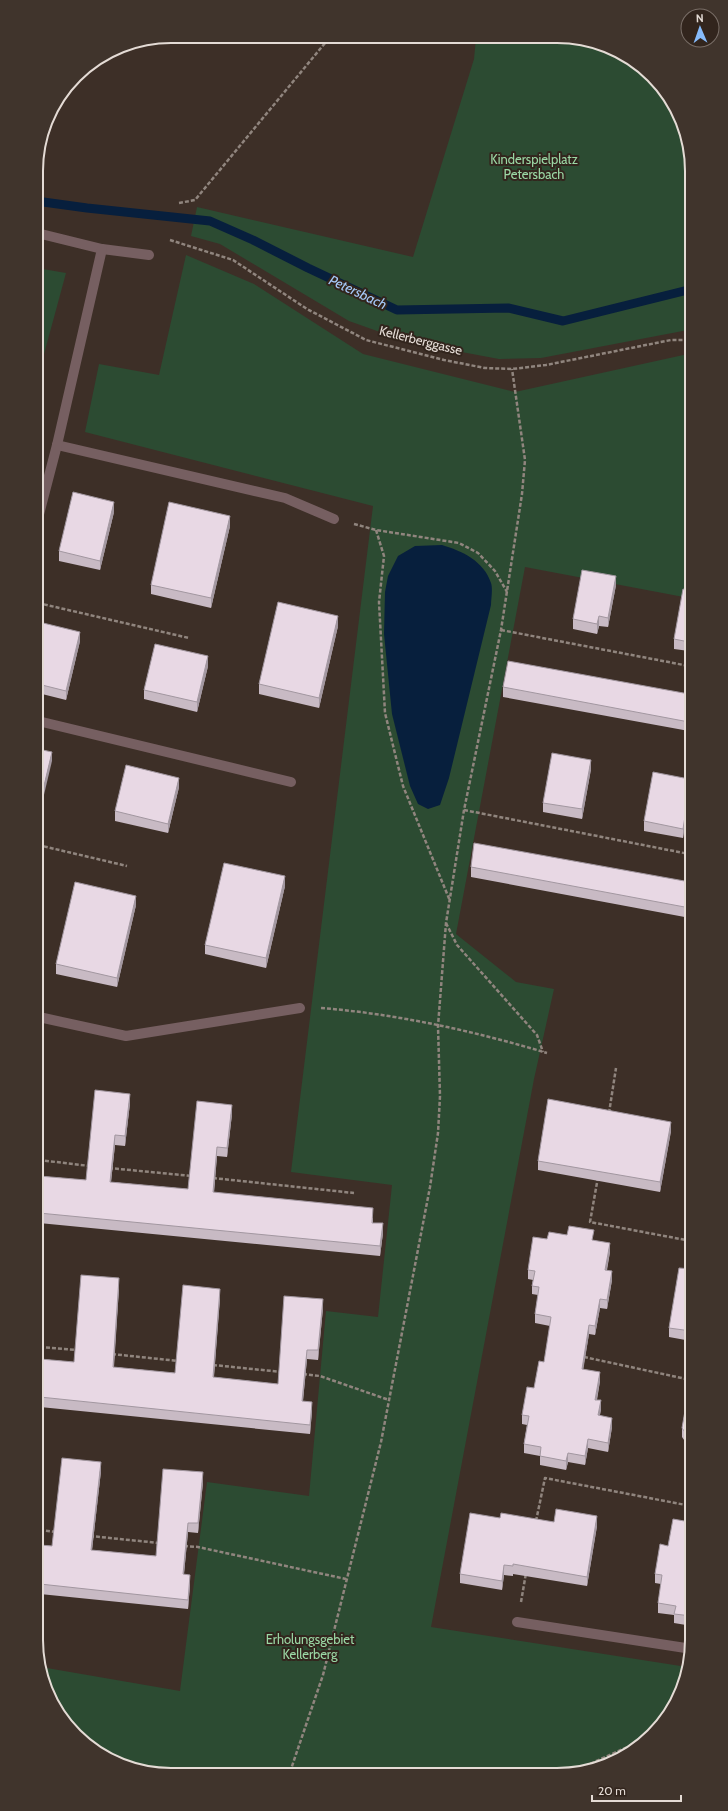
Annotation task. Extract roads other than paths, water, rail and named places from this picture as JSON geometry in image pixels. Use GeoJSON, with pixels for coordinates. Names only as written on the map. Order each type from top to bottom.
{"type":"FeatureCollection","features":[{"type":"Feature","properties":{"kind":"street"},"geometry":{"type":"LineString","coordinates":[[43,235],[102,249],[149,255]]}},
{"type":"Feature","properties":{"kind":"street"},"geometry":{"type":"LineString","coordinates":[[43,499],[57,446],[102,249]]}},
{"type":"Feature","properties":{"kind":"street"},"geometry":{"type":"LineString","coordinates":[[57,446],[285,498],[334,519]]}},
{"type":"Feature","properties":{"kind":"street"},"geometry":{"type":"LineString","coordinates":[[43,722],[291,782]]}},
{"type":"Feature","properties":{"kind":"street"},"geometry":{"type":"LineString","coordinates":[[43,1018],[126,1036],[300,1008]]}},
{"type":"Feature","properties":{"kind":"street"},"geometry":{"type":"LineString","coordinates":[[517,1622],[685,1648]]}},
{"type":"Feature","properties":{"kind":"water"},"geometry":{"type":"Polygon","coordinates":[[[442,545],[457,550],[478,563],[488,575],[492,585],[492,594],[491,605],[449,778],[440,805],[428,809],[418,804],[410,786],[392,714],[384,634],[385,592],[388,576],[398,556],[415,546],[442,545]]]}},
{"type":"Feature","properties":{"kind":"waterway","name":"Petersbach"},"geometry":{"type":"LineString","coordinates":[[43,202],[210,221],[253,240],[397,310],[508,308],[563,321],[685,291]]}},
{"type":"Feature","properties":{"kind":"park label","name":"Kinderspielplatz Petersbach"},"geometry":{"type":"Point","coordinates":[534,166]}},
{"type":"Feature","properties":{"kind":"park label","name":"Erholungsgebiet Kellerberg"},"geometry":{"type":"Point","coordinates":[310,1646]}}]}
